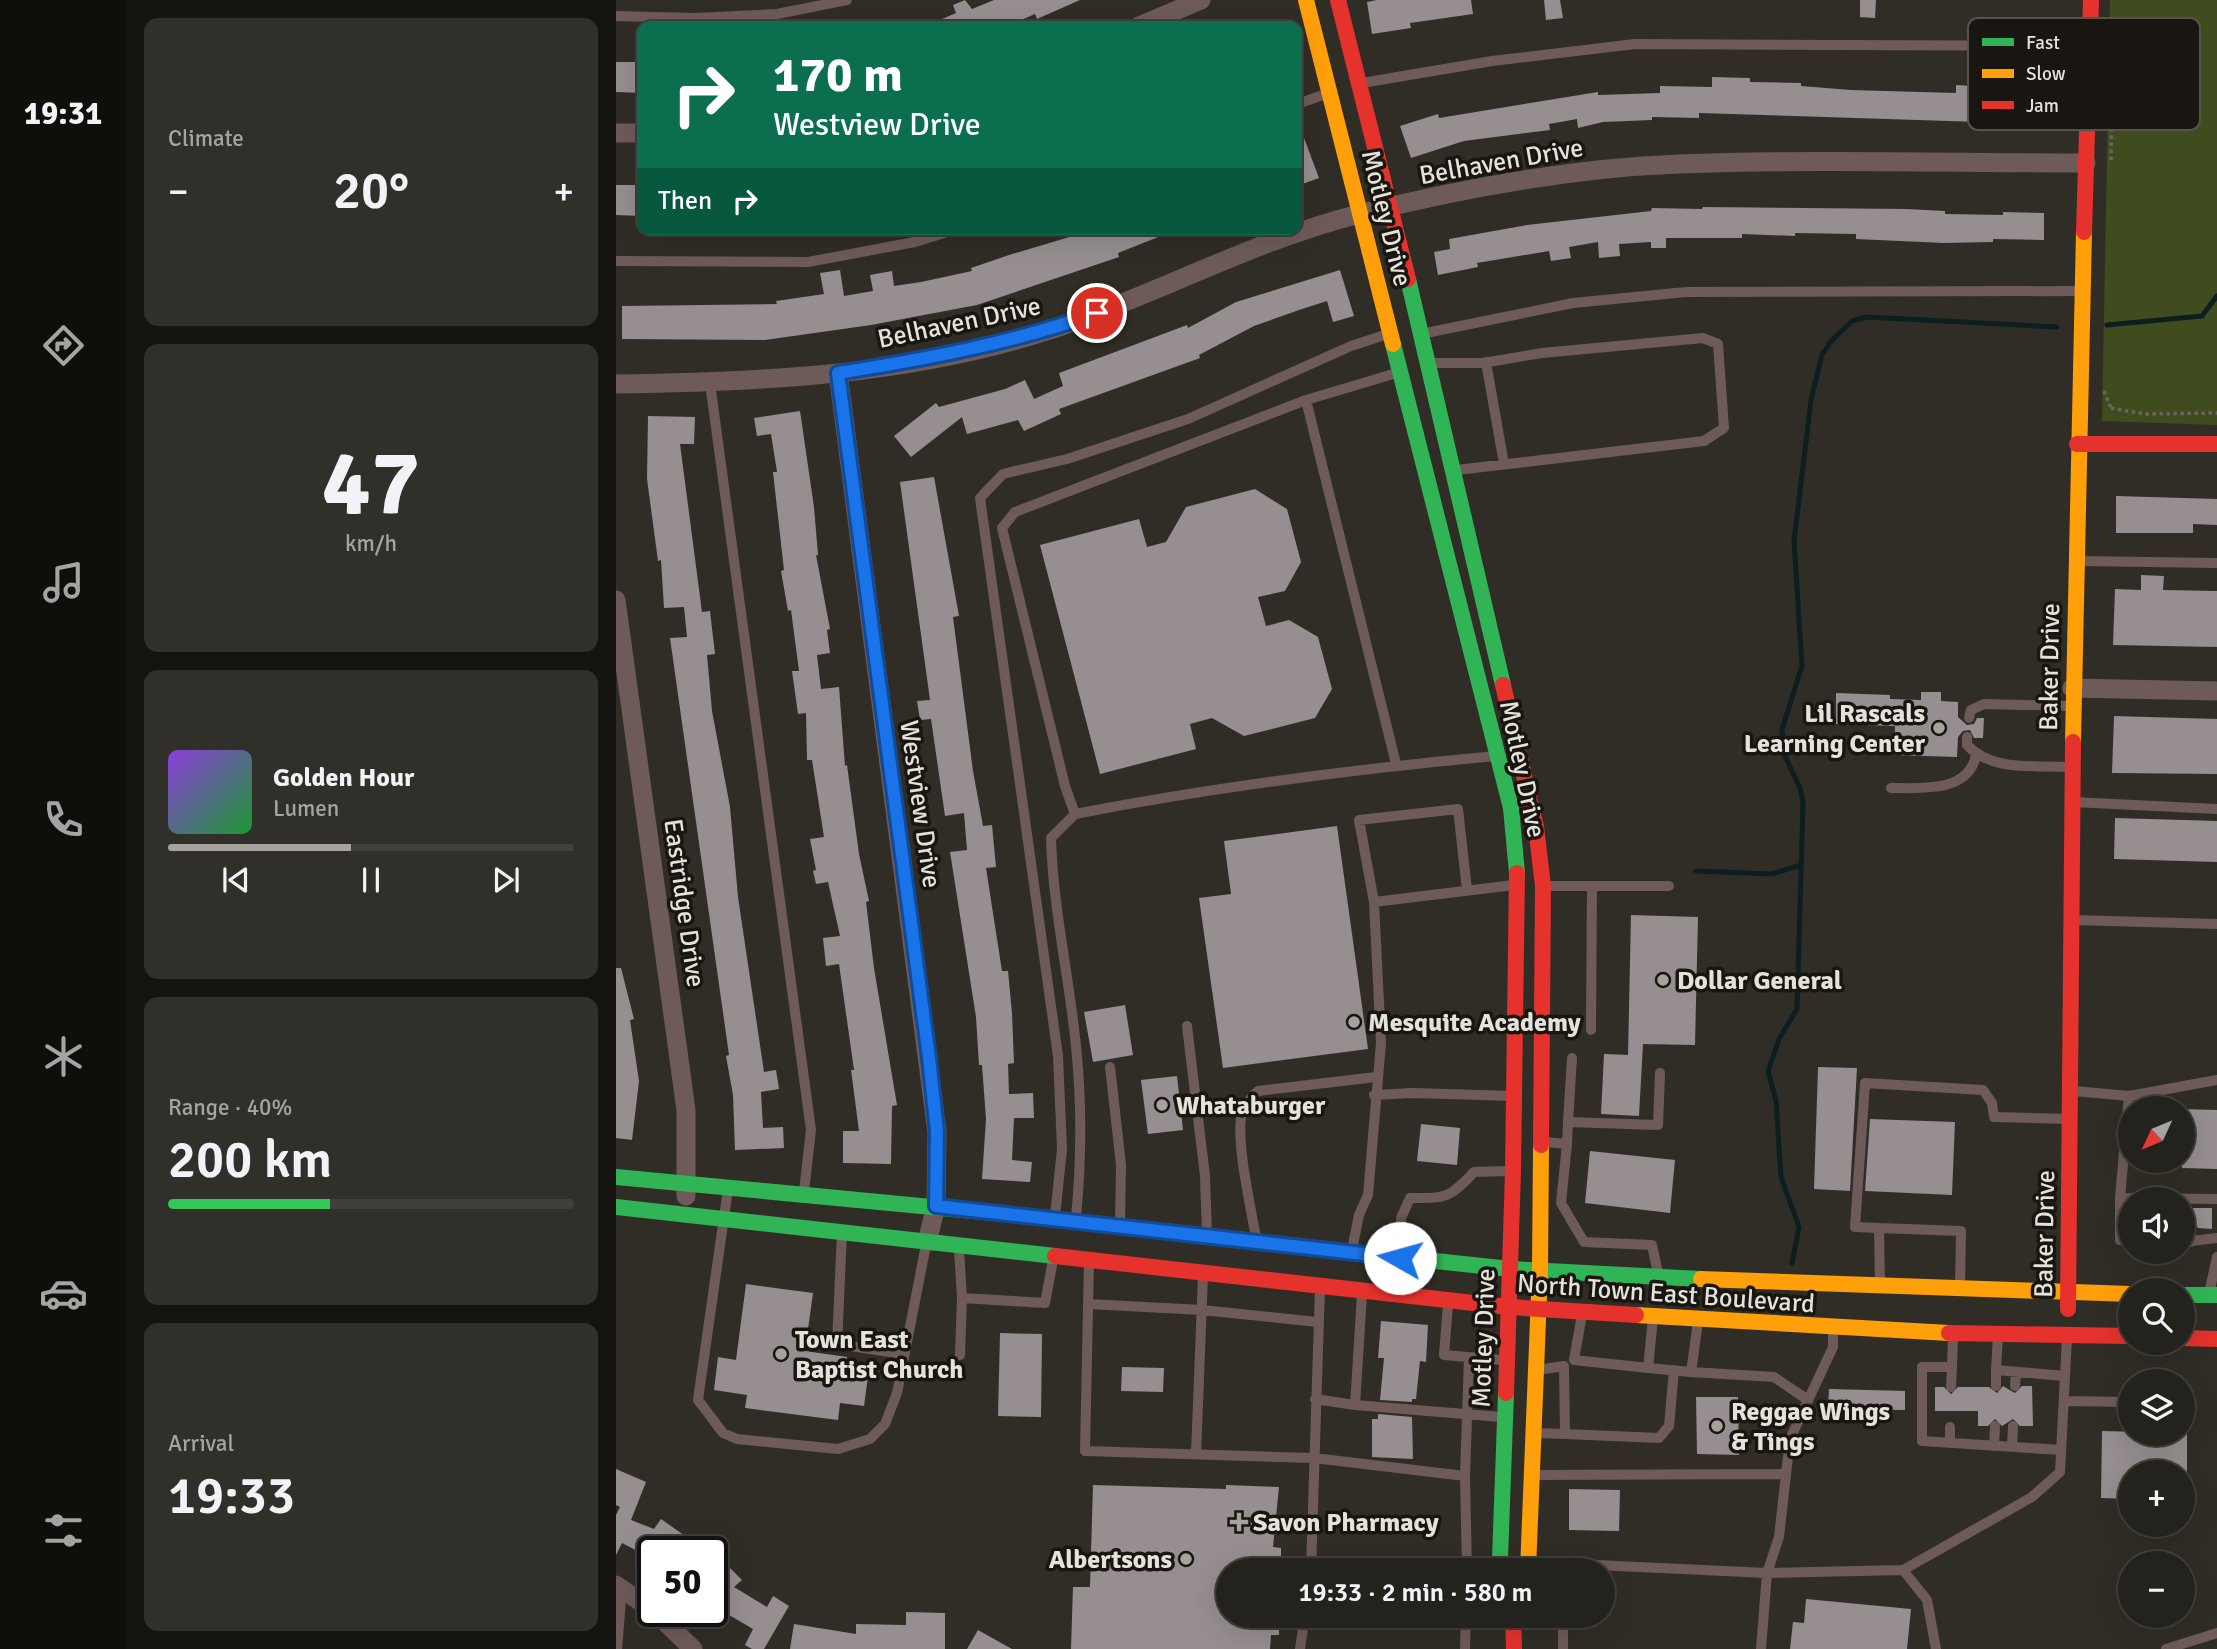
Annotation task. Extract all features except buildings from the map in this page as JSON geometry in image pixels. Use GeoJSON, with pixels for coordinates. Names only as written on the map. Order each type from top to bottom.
{"type":"FeatureCollection","features":[{"type":"Feature","properties":{"kind":"main road","name":"Motley Drive"},"geometry":{"type":"LineString","coordinates":[[1306,0],[1460,617],[1500,755],[1511,808],[1518,885],[1515,1096],[1500,1558]]}},
{"type":"Feature","properties":{"kind":"main road","name":"Motley Drive"},"geometry":{"type":"LineString","coordinates":[[1338,0],[1391,207],[1536,827],[1543,886],[1540,1270],[1529,1558]]}},
{"type":"Feature","properties":{"kind":"main road","name":"Baker Drive"},"geometry":{"type":"LineString","coordinates":[[2091,0],[2091,18]]}},
{"type":"Feature","properties":{"kind":"main road","name":"Baker Drive"},"geometry":{"type":"LineString","coordinates":[[2067,1334],[2075,561],[2087,130]]}},
{"type":"Feature","properties":{"kind":"main road"},"geometry":{"type":"LineString","coordinates":[[1400,372],[1427,363]]}},
{"type":"Feature","properties":{"kind":"main road"},"geometry":{"type":"LineString","coordinates":[[2077,444],[2217,444]]}},
{"type":"Feature","properties":{"kind":"main road"},"geometry":{"type":"LineString","coordinates":[[1518,885],[1543,886]]}},
{"type":"Feature","properties":{"kind":"main road","name":"North Town East Boulevard"},"geometry":{"type":"LineString","coordinates":[[616,1177],[936,1206],[1120,1227],[1320,1286],[1509,1307],[1833,1329],[1952,1334],[2118,1336]]}},
{"type":"Feature","properties":{"kind":"main road","name":"North Town East Boulevard"},"geometry":{"type":"LineString","coordinates":[[616,1207],[1090,1260],[1205,1254],[1256,1242],[1510,1269],[2118,1294]]}},
{"type":"Feature","properties":{"kind":"main road"},"geometry":{"type":"LineString","coordinates":[[2195,1295],[2213,1295]]}},
{"type":"Feature","properties":{"kind":"main road"},"geometry":{"type":"LineString","coordinates":[[2195,1338],[2217,1339]]}},
{"type":"Feature","properties":{"kind":"main road"},"geometry":{"type":"LineString","coordinates":[[1514,1628],[1514,1649]]}},
{"type":"Feature","properties":{"kind":"street"},"geometry":{"type":"LineString","coordinates":[[1151,21],[1201,0]]}},
{"type":"Feature","properties":{"kind":"street"},"geometry":{"type":"LineString","coordinates":[[616,133],[637,134]]}},
{"type":"Feature","properties":{"kind":"street","name":"Belhaven Drive"},"geometry":{"type":"LineString","coordinates":[[1302,231],[1360,214],[1507,183],[1677,164],[2086,163]]}},
{"type":"Feature","properties":{"kind":"street","name":"Belhaven Drive"},"geometry":{"type":"LineString","coordinates":[[616,384],[710,383],[838,373],[927,359],[1051,329],[1119,305],[1258,244],[1289,235]]}},
{"type":"Feature","properties":{"kind":"street","name":"Westview Drive"},"geometry":{"type":"LineString","coordinates":[[838,373],[937,1132],[936,1206],[927,1242]]}},
{"type":"Feature","properties":{"kind":"street","name":"Eastridge Drive"},"geometry":{"type":"LineString","coordinates":[[616,600],[686,1110],[685,1214]]}},
{"type":"Feature","properties":{"kind":"street"},"geometry":{"type":"LineString","coordinates":[[2073,697],[2217,691]]}},
{"type":"Feature","properties":{"kind":"street"},"geometry":{"type":"LineString","coordinates":[[619,1587],[637,1599]]}},
{"type":"Feature","properties":{"kind":"street"},"geometry":{"type":"LineString","coordinates":[[670,1627],[693,1649]]}},
{"type":"Feature","properties":{"kind":"lane"},"geometry":{"type":"LineString","coordinates":[[616,16],[695,18],[777,14],[847,0]]}},
{"type":"Feature","properties":{"kind":"lane"},"geometry":{"type":"LineString","coordinates":[[1360,83],[1492,61],[1635,44],[1968,45]]}},
{"type":"Feature","properties":{"kind":"lane"},"geometry":{"type":"LineString","coordinates":[[1302,102],[1330,92]]}},
{"type":"Feature","properties":{"kind":"lane"},"geometry":{"type":"LineString","coordinates":[[616,261],[808,262],[915,242],[938,235]]}},
{"type":"Feature","properties":{"kind":"lane"},"geometry":{"type":"LineString","coordinates":[[1420,334],[1573,303],[1686,292],[2082,291]]}},
{"type":"Feature","properties":{"kind":"lane"},"geometry":{"type":"LineString","coordinates":[[1054,1220],[1062,1149],[1058,1056],[980,498],[1003,474],[1068,459],[1188,419],[1351,346],[1391,333]]}},
{"type":"Feature","properties":{"kind":"lane"},"geometry":{"type":"LineString","coordinates":[[1427,363],[1486,362],[1542,353],[1703,338],[1718,344],[1724,428],[1704,441],[1452,471]]}},
{"type":"Feature","properties":{"kind":"lane"},"geometry":{"type":"LineString","coordinates":[[1486,362],[1504,464]]}},
{"type":"Feature","properties":{"kind":"lane"},"geometry":{"type":"LineString","coordinates":[[1075,814],[1065,786],[1002,528],[1015,512],[1306,400],[1400,372]]}},
{"type":"Feature","properties":{"kind":"lane"},"geometry":{"type":"LineString","coordinates":[[710,383],[811,1130],[803,1195]]}},
{"type":"Feature","properties":{"kind":"lane"},"geometry":{"type":"LineString","coordinates":[[1306,400],[1396,764]]}},
{"type":"Feature","properties":{"kind":"lane"},"geometry":{"type":"LineString","coordinates":[[2075,561],[2217,563]]}},
{"type":"Feature","properties":{"kind":"lane"},"geometry":{"type":"LineString","coordinates":[[1969,718],[1975,707],[1984,704],[2073,697]]}},
{"type":"Feature","properties":{"kind":"lane"},"geometry":{"type":"LineString","coordinates":[[1967,737],[1966,745],[1976,755],[1991,763],[2073,767]]}},
{"type":"Feature","properties":{"kind":"lane"},"geometry":{"type":"LineString","coordinates":[[1076,1222],[1081,1165],[1077,1058],[1052,870],[1051,838],[1075,814],[1189,792],[1396,764],[1500,755]]}},
{"type":"Feature","properties":{"kind":"lane"},"geometry":{"type":"LineString","coordinates":[[1891,788],[1944,785],[1968,773],[1976,755]]}},
{"type":"Feature","properties":{"kind":"lane"},"geometry":{"type":"LineString","coordinates":[[2073,802],[2217,809]]}},
{"type":"Feature","properties":{"kind":"lane"},"geometry":{"type":"LineString","coordinates":[[1351,1252],[1359,1215],[1368,1195],[1374,1095],[1381,1043],[1374,902],[1359,820],[1458,809],[1467,890]]}},
{"type":"Feature","properties":{"kind":"lane"},"geometry":{"type":"LineString","coordinates":[[1374,902],[1518,885]]}},
{"type":"Feature","properties":{"kind":"lane"},"geometry":{"type":"LineString","coordinates":[[1543,886],[1669,886]]}},
{"type":"Feature","properties":{"kind":"lane"},"geometry":{"type":"LineString","coordinates":[[1591,1030],[1592,886]]}},
{"type":"Feature","properties":{"kind":"lane"},"geometry":{"type":"LineString","coordinates":[[2072,920],[2217,924]]}},
{"type":"Feature","properties":{"kind":"lane"},"geometry":{"type":"LineString","coordinates":[[1187,1026],[1205,1177],[1205,1254],[1196,1454]]}},
{"type":"Feature","properties":{"kind":"lane"},"geometry":{"type":"LineString","coordinates":[[1572,1058],[1561,1203],[1584,1242],[1652,1245],[1659,1276]]}},
{"type":"Feature","properties":{"kind":"lane"},"geometry":{"type":"LineString","coordinates":[[1110,1067],[1121,1165],[1120,1227]]}},
{"type":"Feature","properties":{"kind":"lane"},"geometry":{"type":"LineString","coordinates":[[1568,1122],[1658,1125],[1660,1073]]}},
{"type":"Feature","properties":{"kind":"lane"},"geometry":{"type":"LineString","coordinates":[[1256,1242],[1240,1130],[1242,1111],[1249,1099],[1258,1091],[1376,1077]]}},
{"type":"Feature","properties":{"kind":"lane"},"geometry":{"type":"LineString","coordinates":[[2070,1091],[2129,1096],[2217,1080]]}},
{"type":"Feature","properties":{"kind":"lane"},"geometry":{"type":"LineString","coordinates":[[1960,1289],[1961,1231],[1855,1227],[1865,1083],[1983,1090],[1992,1103],[1994,1118],[2070,1119]]}},
{"type":"Feature","properties":{"kind":"lane"},"geometry":{"type":"LineString","coordinates":[[1541,1087],[1570,1086]]}},
{"type":"Feature","properties":{"kind":"lane"},"geometry":{"type":"LineString","coordinates":[[1374,1095],[1412,1093],[1515,1096]]}},
{"type":"Feature","properties":{"kind":"lane"},"geometry":{"type":"LineString","coordinates":[[1541,1142],[1567,1144]]}},
{"type":"Feature","properties":{"kind":"lane"},"geometry":{"type":"LineString","coordinates":[[1400,1258],[1401,1218],[1410,1198],[1440,1198],[1455,1193],[1474,1172],[1513,1171]]}},
{"type":"Feature","properties":{"kind":"lane"},"geometry":{"type":"LineString","coordinates":[[728,1188],[698,1400],[723,1433],[737,1439],[838,1449],[854,1447],[870,1439],[885,1424],[897,1393],[927,1242]]}},
{"type":"Feature","properties":{"kind":"lane"},"geometry":{"type":"LineString","coordinates":[[2195,1203],[2217,1199]]}},
{"type":"Feature","properties":{"kind":"lane"},"geometry":{"type":"LineString","coordinates":[[1879,1228],[1880,1286]]}},
{"type":"Feature","properties":{"kind":"lane"},"geometry":{"type":"LineString","coordinates":[[842,1232],[838,1343],[903,1354]]}},
{"type":"Feature","properties":{"kind":"lane"},"geometry":{"type":"LineString","coordinates":[[2195,1241],[2217,1238]]}},
{"type":"Feature","properties":{"kind":"lane"},"geometry":{"type":"LineString","coordinates":[[959,1245],[960,1354]]}},
{"type":"Feature","properties":{"kind":"lane"},"geometry":{"type":"LineString","coordinates":[[961,1298],[1045,1303],[1053,1256]]}},
{"type":"Feature","properties":{"kind":"lane"},"geometry":{"type":"LineString","coordinates":[[2213,1295],[2217,1257]]}},
{"type":"Feature","properties":{"kind":"lane"},"geometry":{"type":"LineString","coordinates":[[1090,1260],[1084,1451],[1314,1458],[1465,1476]]}},
{"type":"Feature","properties":{"kind":"lane"},"geometry":{"type":"LineString","coordinates":[[1311,1558],[1320,1286]]}},
{"type":"Feature","properties":{"kind":"lane"},"geometry":{"type":"LineString","coordinates":[[1355,1405],[1363,1290]]}},
{"type":"Feature","properties":{"kind":"lane"},"geometry":{"type":"LineString","coordinates":[[1448,1300],[1444,1356],[1507,1360]]}},
{"type":"Feature","properties":{"kind":"lane"},"geometry":{"type":"LineString","coordinates":[[1088,1304],[1202,1310],[1317,1322]]}},
{"type":"Feature","properties":{"kind":"lane"},"geometry":{"type":"LineString","coordinates":[[1564,1434],[1569,1363],[1583,1311]]}},
{"type":"Feature","properties":{"kind":"lane"},"geometry":{"type":"LineString","coordinates":[[1648,1368],[1653,1317]]}},
{"type":"Feature","properties":{"kind":"lane"},"geometry":{"type":"LineString","coordinates":[[1692,1372],[1698,1320]]}},
{"type":"Feature","properties":{"kind":"lane"},"geometry":{"type":"LineString","coordinates":[[1761,1649],[1766,1573],[1779,1537],[1790,1439],[1833,1347],[1833,1329]]}},
{"type":"Feature","properties":{"kind":"lane"},"geometry":{"type":"LineString","coordinates":[[1951,1387],[1952,1334]]}},
{"type":"Feature","properties":{"kind":"lane"},"geometry":{"type":"LineString","coordinates":[[1615,1569],[1766,1573],[1903,1570],[2032,1497],[2060,1472],[2067,1334]]}},
{"type":"Feature","properties":{"kind":"lane"},"geometry":{"type":"LineString","coordinates":[[1996,1387],[1998,1335]]}},
{"type":"Feature","properties":{"kind":"lane"},"geometry":{"type":"LineString","coordinates":[[1467,1558],[1465,1476],[1469,1358]]}},
{"type":"Feature","properties":{"kind":"lane"},"geometry":{"type":"LineString","coordinates":[[1537,1370],[1569,1363],[1774,1377],[1808,1400]]}},
{"type":"Feature","properties":{"kind":"lane"},"geometry":{"type":"LineString","coordinates":[[1952,1367],[1922,1367],[1922,1441],[2061,1450]]}},
{"type":"Feature","properties":{"kind":"lane"},"geometry":{"type":"LineString","coordinates":[[1534,1433],[1659,1438],[1669,1426],[1674,1370]]}},
{"type":"Feature","properties":{"kind":"lane"},"geometry":{"type":"LineString","coordinates":[[1996,1370],[2065,1376]]}},
{"type":"Feature","properties":{"kind":"lane"},"geometry":{"type":"LineString","coordinates":[[2015,1386],[2016,1371]]}},
{"type":"Feature","properties":{"kind":"lane"},"geometry":{"type":"LineString","coordinates":[[1315,1399],[1355,1405],[1505,1417]]}},
{"type":"Feature","properties":{"kind":"lane"},"geometry":{"type":"LineString","coordinates":[[2064,1401],[2118,1402]]}},
{"type":"Feature","properties":{"kind":"lane"},"geometry":{"type":"LineString","coordinates":[[1994,1426],[1994,1446]]}},
{"type":"Feature","properties":{"kind":"lane"},"geometry":{"type":"LineString","coordinates":[[2012,1447],[2013,1426]]}},
{"type":"Feature","properties":{"kind":"lane"},"geometry":{"type":"LineString","coordinates":[[1950,1427],[1950,1443]]}},
{"type":"Feature","properties":{"kind":"lane"},"geometry":{"type":"LineString","coordinates":[[1533,1475],[1786,1474]]}},
{"type":"Feature","properties":{"kind":"lane"},"geometry":{"type":"LineString","coordinates":[[1903,1570],[1927,1600],[1936,1649]]}},
{"type":"Feature","properties":{"kind":"lane"},"geometry":{"type":"LineString","coordinates":[[617,1649],[619,1587]]}},
{"type":"Feature","properties":{"kind":"lane"},"geometry":{"type":"LineString","coordinates":[[1300,1649],[1303,1628]]}},
{"type":"Feature","properties":{"kind":"lane"},"geometry":{"type":"LineString","coordinates":[[1465,1649],[1466,1628]]}},
{"type":"Feature","properties":{"kind":"lane"},"geometry":{"type":"LineString","coordinates":[[1563,1628],[1563,1649]]}},
{"type":"Feature","properties":{"kind":"lane"},"geometry":{"type":"LineString","coordinates":[[2166,1649],[2217,1633]]}},
{"type":"Feature","properties":{"kind":"path"},"geometry":{"type":"LineString","coordinates":[[2110,408],[2146,414],[2217,413]]}},
{"type":"Feature","properties":{"kind":"green space"},"geometry":{"type":"Polygon","coordinates":[[[2110,0],[2217,0],[2217,425],[2102,421],[2108,130],[2200,130],[2200,18],[2110,18],[2110,0]]]}},
{"type":"Feature","properties":{"kind":"waterway"},"geometry":{"type":"LineString","coordinates":[[2107,325],[2202,316],[2217,296]]}},
{"type":"Feature","properties":{"kind":"waterway"},"geometry":{"type":"LineString","coordinates":[[1792,1263],[1799,1227],[1781,1177],[1776,1101],[1768,1071],[1779,1039],[1797,1009],[1803,803],[1800,788],[1784,754],[1782,729],[1802,666],[1794,541],[1811,400],[1822,355],[1831,341],[1852,321],[1867,317],[2057,327]]}},
{"type":"Feature","properties":{"kind":"waterway"},"geometry":{"type":"LineString","coordinates":[[1696,871],[1772,874],[1801,865]]}},
{"type":"Feature","properties":{"kind":"traffic: fast"},"geometry":{"type":"LineString","coordinates":[[1408,279],[1503,685]]}},
{"type":"Feature","properties":{"kind":"traffic: fast"},"geometry":{"type":"LineString","coordinates":[[1393,344],[1511,808],[1517,873]]}},
{"type":"Feature","properties":{"kind":"traffic: fast"},"geometry":{"type":"LineString","coordinates":[[616,1177],[1047,1218]]}},
{"type":"Feature","properties":{"kind":"traffic: fast"},"geometry":{"type":"LineString","coordinates":[[616,1207],[1055,1256]]}},
{"type":"Feature","properties":{"kind":"traffic: fast"},"geometry":{"type":"LineString","coordinates":[[1333,1250],[1510,1269],[1701,1279]]}},
{"type":"Feature","properties":{"kind":"traffic: fast"},"geometry":{"type":"LineString","coordinates":[[2195,1295],[2217,1295]]}},
{"type":"Feature","properties":{"kind":"traffic: fast"},"geometry":{"type":"LineString","coordinates":[[1500,1558],[1506,1393]]}},
{"type":"Feature","properties":{"kind":"traffic: slow"},"geometry":{"type":"LineString","coordinates":[[1306,0],[1393,344]]}},
{"type":"Feature","properties":{"kind":"traffic: slow"},"geometry":{"type":"LineString","coordinates":[[2073,742],[2084,232]]}},
{"type":"Feature","properties":{"kind":"traffic: slow"},"geometry":{"type":"LineString","coordinates":[[1528,1558],[1540,1270],[1541,1145]]}},
{"type":"Feature","properties":{"kind":"traffic: slow"},"geometry":{"type":"LineString","coordinates":[[1701,1279],[2118,1294]]}},
{"type":"Feature","properties":{"kind":"traffic: slow"},"geometry":{"type":"LineString","coordinates":[[1636,1315],[1949,1333]]}},
{"type":"Feature","properties":{"kind":"traffic: jam"},"geometry":{"type":"LineString","coordinates":[[1338,0],[1408,279]]}},
{"type":"Feature","properties":{"kind":"traffic: jam"},"geometry":{"type":"LineString","coordinates":[[2090,18],[2091,0]]}},
{"type":"Feature","properties":{"kind":"traffic: jam"},"geometry":{"type":"LineString","coordinates":[[2084,232],[2087,130]]}},
{"type":"Feature","properties":{"kind":"traffic: jam"},"geometry":{"type":"LineString","coordinates":[[2077,444],[2217,444]]}},
{"type":"Feature","properties":{"kind":"traffic: jam"},"geometry":{"type":"LineString","coordinates":[[1503,685],[1536,827],[1543,886],[1541,1145]]}},
{"type":"Feature","properties":{"kind":"traffic: jam"},"geometry":{"type":"LineString","coordinates":[[2068,1309],[2073,742]]}},
{"type":"Feature","properties":{"kind":"traffic: jam"},"geometry":{"type":"LineString","coordinates":[[1506,1393],[1513,1171],[1517,873]]}},
{"type":"Feature","properties":{"kind":"traffic: jam"},"geometry":{"type":"LineString","coordinates":[[1047,1218],[1333,1250]]}},
{"type":"Feature","properties":{"kind":"traffic: jam"},"geometry":{"type":"LineString","coordinates":[[1055,1256],[1509,1307],[1636,1315]]}},
{"type":"Feature","properties":{"kind":"traffic: jam"},"geometry":{"type":"LineString","coordinates":[[1949,1333],[2118,1336]]}},
{"type":"Feature","properties":{"kind":"traffic: jam"},"geometry":{"type":"LineString","coordinates":[[2195,1338],[2217,1339]]}},
{"type":"Feature","properties":{"kind":"traffic: jam"},"geometry":{"type":"LineString","coordinates":[[1513,1628],[1514,1649]]}},
{"type":"Feature","properties":{"kind":"place","name":"Lil Rascals Learning Center"},"geometry":{"type":"Point","coordinates":[1939,728]}},
{"type":"Feature","properties":{"kind":"place","name":"Dollar General"},"geometry":{"type":"Point","coordinates":[1663,980]}},
{"type":"Feature","properties":{"kind":"place","name":"Mesquite Academy"},"geometry":{"type":"Point","coordinates":[1354,1022]}},
{"type":"Feature","properties":{"kind":"place","name":"Whataburger"},"geometry":{"type":"Point","coordinates":[1162,1105]}},
{"type":"Feature","properties":{"kind":"place","name":"Town East Baptist Church"},"geometry":{"type":"Point","coordinates":[781,1354]}},
{"type":"Feature","properties":{"kind":"place","name":"Reggae Wings & Tings"},"geometry":{"type":"Point","coordinates":[1717,1426]}},
{"type":"Feature","properties":{"kind":"place","name":"Savon Pharmacy"},"geometry":{"type":"Point","coordinates":[1239,1522]}},
{"type":"Feature","properties":{"kind":"place","name":"Albertsons"},"geometry":{"type":"Point","coordinates":[1186,1559]}},
{"type":"Feature","properties":{"kind":"route"},"geometry":{"type":"LineString","coordinates":[[1097,313],[1051,329],[927,359],[838,373],[929,1058],[937,1132],[936,1206],[1400,1258]]}}]}
